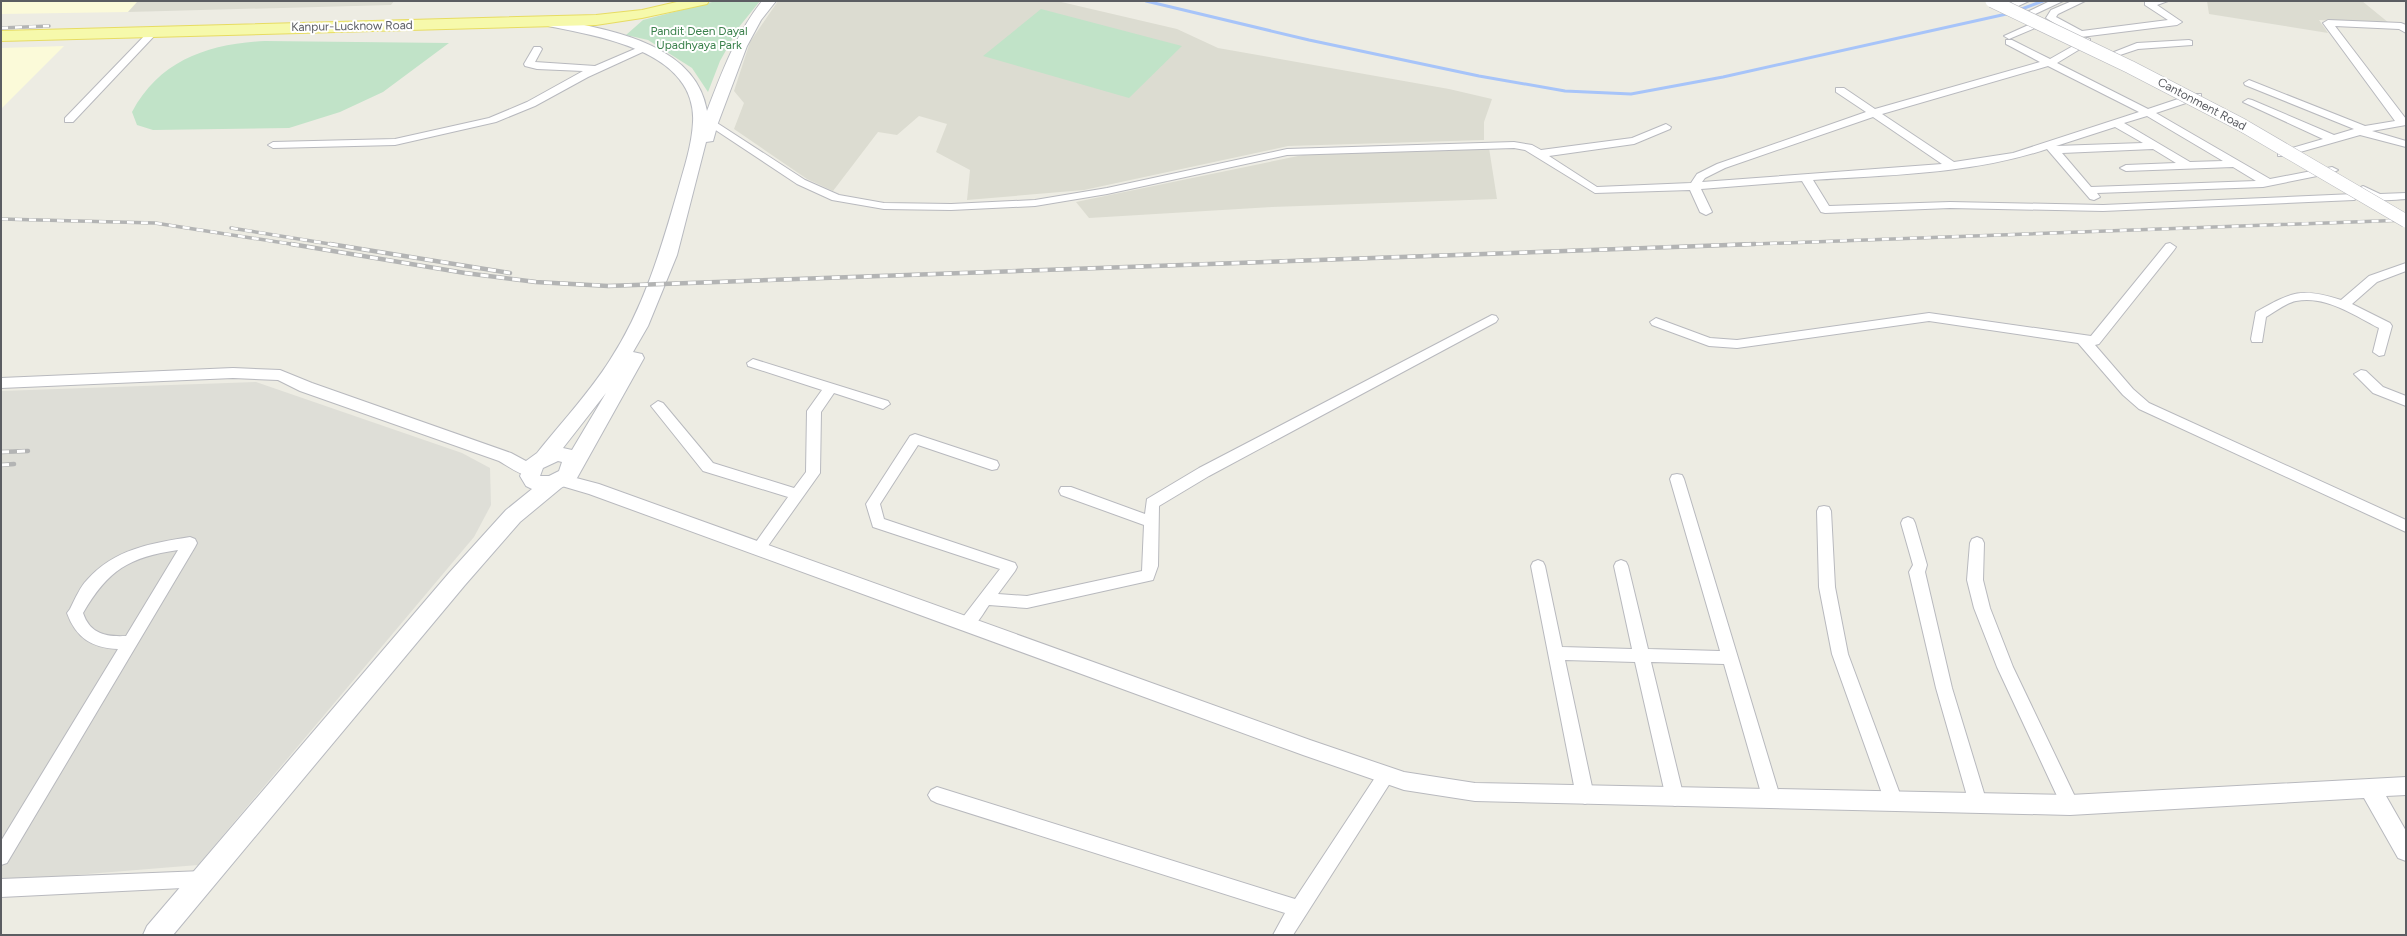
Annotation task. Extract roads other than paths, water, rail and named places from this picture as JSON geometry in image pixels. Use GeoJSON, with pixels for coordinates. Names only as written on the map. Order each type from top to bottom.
{"type":"FeatureCollection","features":[{"type":"Feature","properties":{"kind":"main road","name":"Kanpur-Lucknow Road"},"geometry":{"type":"LineString","coordinates":[[1,23],[446,10],[457,18],[471,15],[559,14],[662,1]]}},
{"type":"Feature","properties":{"kind":"main road","name":"Kanpur-Lucknow Road"},"geometry":{"type":"LineString","coordinates":[[1,36],[457,18],[548,22],[604,19],[649,13],[702,1]]}},
{"type":"Feature","properties":{"kind":"main road"},"geometry":{"type":"LineString","coordinates":[[156,935],[513,516],[565,474],[626,374],[652,322],[675,261],[698,176],[710,122],[740,46],[755,19],[769,1]]}},
{"type":"Feature","properties":{"kind":"main road"},"geometry":{"type":"LineString","coordinates":[[513,516],[535,467],[617,364],[639,326],[668,255],[698,145],[701,120],[697,95],[685,76],[669,62],[644,48],[601,32],[548,22]]}},
{"type":"Feature","properties":{"kind":"main road"},"geometry":{"type":"LineString","coordinates":[[535,467],[564,455],[570,458],[565,474]]}},
{"type":"Feature","properties":{"kind":"main road"},"geometry":{"type":"LineString","coordinates":[[535,467],[538,484],[565,474]]}},
{"type":"Feature","properties":{"kind":"street","name":"Cantonment Road"},"geometry":{"type":"LineString","coordinates":[[1992,1],[2130,67],[2235,122],[2406,221]]}},
{"type":"Feature","properties":{"kind":"street"},"geometry":{"type":"LineString","coordinates":[[2000,1],[2114,54],[2197,96],[2378,197],[2406,196]]}},
{"type":"Feature","properties":{"kind":"street"},"geometry":{"type":"LineString","coordinates":[[2011,6],[2024,1]]}},
{"type":"Feature","properties":{"kind":"street"},"geometry":{"type":"LineString","coordinates":[[2028,14],[2058,1]]}},
{"type":"Feature","properties":{"kind":"street"},"geometry":{"type":"LineString","coordinates":[[2080,1],[2054,12],[2050,18],[2080,39],[2233,124],[2354,197],[2388,215]]}},
{"type":"Feature","properties":{"kind":"street"},"geometry":{"type":"LineString","coordinates":[[1694,186],[1701,176],[1721,166],[1874,113],[2048,62],[2080,39],[2177,22],[2148,3],[2163,1]]}},
{"type":"Feature","properties":{"kind":"street"},"geometry":{"type":"LineString","coordinates":[[2282,154],[2363,131],[2404,123],[2328,22],[2401,26],[2406,30]]}},
{"type":"Feature","properties":{"kind":"street"},"geometry":{"type":"LineString","coordinates":[[2080,39],[2035,25],[2009,39],[2048,62],[2149,113],[2268,183]]}},
{"type":"Feature","properties":{"kind":"street"},"geometry":{"type":"LineString","coordinates":[[69,120],[154,31]]}},
{"type":"Feature","properties":{"kind":"street"},"geometry":{"type":"LineString","coordinates":[[2114,54],[2137,46],[2189,43]]}},
{"type":"Feature","properties":{"kind":"street"},"geometry":{"type":"LineString","coordinates":[[273,145],[394,142],[492,120],[531,104],[596,69],[644,48]]}},
{"type":"Feature","properties":{"kind":"street"},"geometry":{"type":"LineString","coordinates":[[537,49],[529,64],[537,66],[596,69]]}},
{"type":"Feature","properties":{"kind":"street"},"geometry":{"type":"LineString","coordinates":[[2249,83],[2363,131],[2406,144]]}},
{"type":"Feature","properties":{"kind":"street"},"geometry":{"type":"LineString","coordinates":[[1840,90],[1951,165]]}},
{"type":"Feature","properties":{"kind":"street"},"geometry":{"type":"LineString","coordinates":[[710,122],[801,182],[836,198],[884,206],[951,207],[1035,203],[1107,191],[1287,152],[1514,145],[1528,147],[1595,190],[1694,186],[1951,165],[2015,156],[2051,147],[2116,123],[2197,96]]}},
{"type":"Feature","properties":{"kind":"street"},"geometry":{"type":"LineString","coordinates":[[2248,102],[2333,139]]}},
{"type":"Feature","properties":{"kind":"street"},"geometry":{"type":"LineString","coordinates":[[2116,123],[2188,165]]}},
{"type":"Feature","properties":{"kind":"street"},"geometry":{"type":"LineString","coordinates":[[1538,154],[1634,141],[1666,127]]}},
{"type":"Feature","properties":{"kind":"street"},"geometry":{"type":"LineString","coordinates":[[2051,147],[2155,146]]}},
{"type":"Feature","properties":{"kind":"street"},"geometry":{"type":"LineString","coordinates":[[2051,147],[2103,208]]}},
{"type":"Feature","properties":{"kind":"street"},"geometry":{"type":"LineString","coordinates":[[2126,168],[2234,164]]}},
{"type":"Feature","properties":{"kind":"street"},"geometry":{"type":"LineString","coordinates":[[2088,190],[2268,183],[2332,170]]}},
{"type":"Feature","properties":{"kind":"street"},"geometry":{"type":"LineString","coordinates":[[1805,177],[1825,210],[1950,205],[2103,208],[2354,197]]}},
{"type":"Feature","properties":{"kind":"street"},"geometry":{"type":"LineString","coordinates":[[1694,186],[1706,212]]}},
{"type":"Feature","properties":{"kind":"street"},"geometry":{"type":"LineString","coordinates":[[1656,322],[1709,342],[1737,344],[1929,316],[2083,340],[2094,340],[2170,247]]}},
{"type":"Feature","properties":{"kind":"street"},"geometry":{"type":"LineString","coordinates":[[2343,306],[2372,279],[2406,267]]}},
{"type":"Feature","properties":{"kind":"street"},"geometry":{"type":"LineString","coordinates":[[2257,340],[2260,315],[2292,297],[2316,296],[2343,306],[2386,326],[2379,352]]}},
{"type":"Feature","properties":{"kind":"street"},"geometry":{"type":"LineString","coordinates":[[985,599],[1027,602],[1148,576],[1151,566],[1152,503],[1197,476],[1492,319]]}},
{"type":"Feature","properties":{"kind":"street"},"geometry":{"type":"LineString","coordinates":[[2083,340],[2128,392],[2144,406],[2406,526]]}},
{"type":"Feature","properties":{"kind":"street"},"geometry":{"type":"LineString","coordinates":[[753,363],[883,404]]}},
{"type":"Feature","properties":{"kind":"street"},"geometry":{"type":"LineString","coordinates":[[1,383],[234,373],[280,375],[306,388],[535,467]]}},
{"type":"Feature","properties":{"kind":"street"},"geometry":{"type":"LineString","coordinates":[[2361,374],[2378,390],[2406,401]]}},
{"type":"Feature","properties":{"kind":"street"},"geometry":{"type":"LineString","coordinates":[[758,549],[813,473],[814,411],[831,387]]}},
{"type":"Feature","properties":{"kind":"street"},"geometry":{"type":"LineString","coordinates":[[658,406],[708,467],[798,495]]}},
{"type":"Feature","properties":{"kind":"street"},"geometry":{"type":"LineString","coordinates":[[964,624],[1010,567],[878,523],[873,504],[915,440],[992,465]]}},
{"type":"Feature","properties":{"kind":"street"},"geometry":{"type":"LineString","coordinates":[[565,474],[593,489],[964,624],[1404,781],[1475,792],[1585,796],[2070,805],[2406,786]]}},
{"type":"Feature","properties":{"kind":"street"},"geometry":{"type":"LineString","coordinates":[[1677,479],[1772,800]]}},
{"type":"Feature","properties":{"kind":"street"},"geometry":{"type":"LineString","coordinates":[[1066,491],[1152,522]]}},
{"type":"Feature","properties":{"kind":"street"},"geometry":{"type":"LineString","coordinates":[[1824,511],[1827,587],[1840,654],[1894,802]]}},
{"type":"Feature","properties":{"kind":"street"},"geometry":{"type":"LineString","coordinates":[[1908,523],[1920,565],[1917,572],[1930,634],[1957,740],[1978,803]]}},
{"type":"Feature","properties":{"kind":"street"},"geometry":{"type":"LineString","coordinates":[[1,857],[190,543],[148,549],[118,563],[92,584],[75,613],[78,626],[99,641],[130,642]]}},
{"type":"Feature","properties":{"kind":"street"},"geometry":{"type":"LineString","coordinates":[[1977,543],[1975,580],[1982,608],[2005,667],[2070,805]]}},
{"type":"Feature","properties":{"kind":"street"},"geometry":{"type":"LineString","coordinates":[[1538,566],[1585,796]]}},
{"type":"Feature","properties":{"kind":"street"},"geometry":{"type":"LineString","coordinates":[[1621,566],[1675,798]]}},
{"type":"Feature","properties":{"kind":"street"},"geometry":{"type":"LineString","coordinates":[[1556,653],[1730,658]]}},
{"type":"Feature","properties":{"kind":"street"},"geometry":{"type":"LineString","coordinates":[[1282,935],[1386,775]]}},
{"type":"Feature","properties":{"kind":"street"},"geometry":{"type":"LineString","coordinates":[[2370,789],[2406,851]]}},
{"type":"Feature","properties":{"kind":"street"},"geometry":{"type":"LineString","coordinates":[[937,795],[1299,909]]}},
{"type":"Feature","properties":{"kind":"street"},"geometry":{"type":"LineString","coordinates":[[1,888],[203,879]]}},
{"type":"Feature","properties":{"kind":"waterway"},"geometry":{"type":"LineString","coordinates":[[1146,1],[1309,40],[1479,76],[1565,91],[1631,94],[1723,77],[2011,13]]}},
{"type":"Feature","properties":{"kind":"waterway"},"geometry":{"type":"LineString","coordinates":[[2019,10],[2043,1]]}},
{"type":"Feature","properties":{"kind":"railway"},"geometry":{"type":"LineString","coordinates":[[1,28],[49,26]]}},
{"type":"Feature","properties":{"kind":"railway"},"geometry":{"type":"LineString","coordinates":[[1,219],[155,223],[297,245]]}},
{"type":"Feature","properties":{"kind":"railway"},"geometry":{"type":"LineString","coordinates":[[1728,245],[2406,220]]}},
{"type":"Feature","properties":{"kind":"railway"},"geometry":{"type":"LineString","coordinates":[[231,228],[336,245]]}},
{"type":"Feature","properties":{"kind":"railway"},"geometry":{"type":"LineString","coordinates":[[291,244],[297,245]]}},
{"type":"Feature","properties":{"kind":"railway"},"geometry":{"type":"LineString","coordinates":[[330,244],[510,273]]}},
{"type":"Feature","properties":{"kind":"railway"},"geometry":{"type":"LineString","coordinates":[[297,245],[465,273],[536,282],[608,286],[1755,244]]}},
{"type":"Feature","properties":{"kind":"railway"},"geometry":{"type":"LineString","coordinates":[[1,452],[28,451]]}},
{"type":"Feature","properties":{"kind":"railway"},"geometry":{"type":"LineString","coordinates":[[1,465],[14,464]]}},
{"type":"Feature","properties":{"kind":"park label","name":"Pandit Deen Dayal Upadhyaya Park"},"geometry":{"type":"Point","coordinates":[699,38]}}]}
